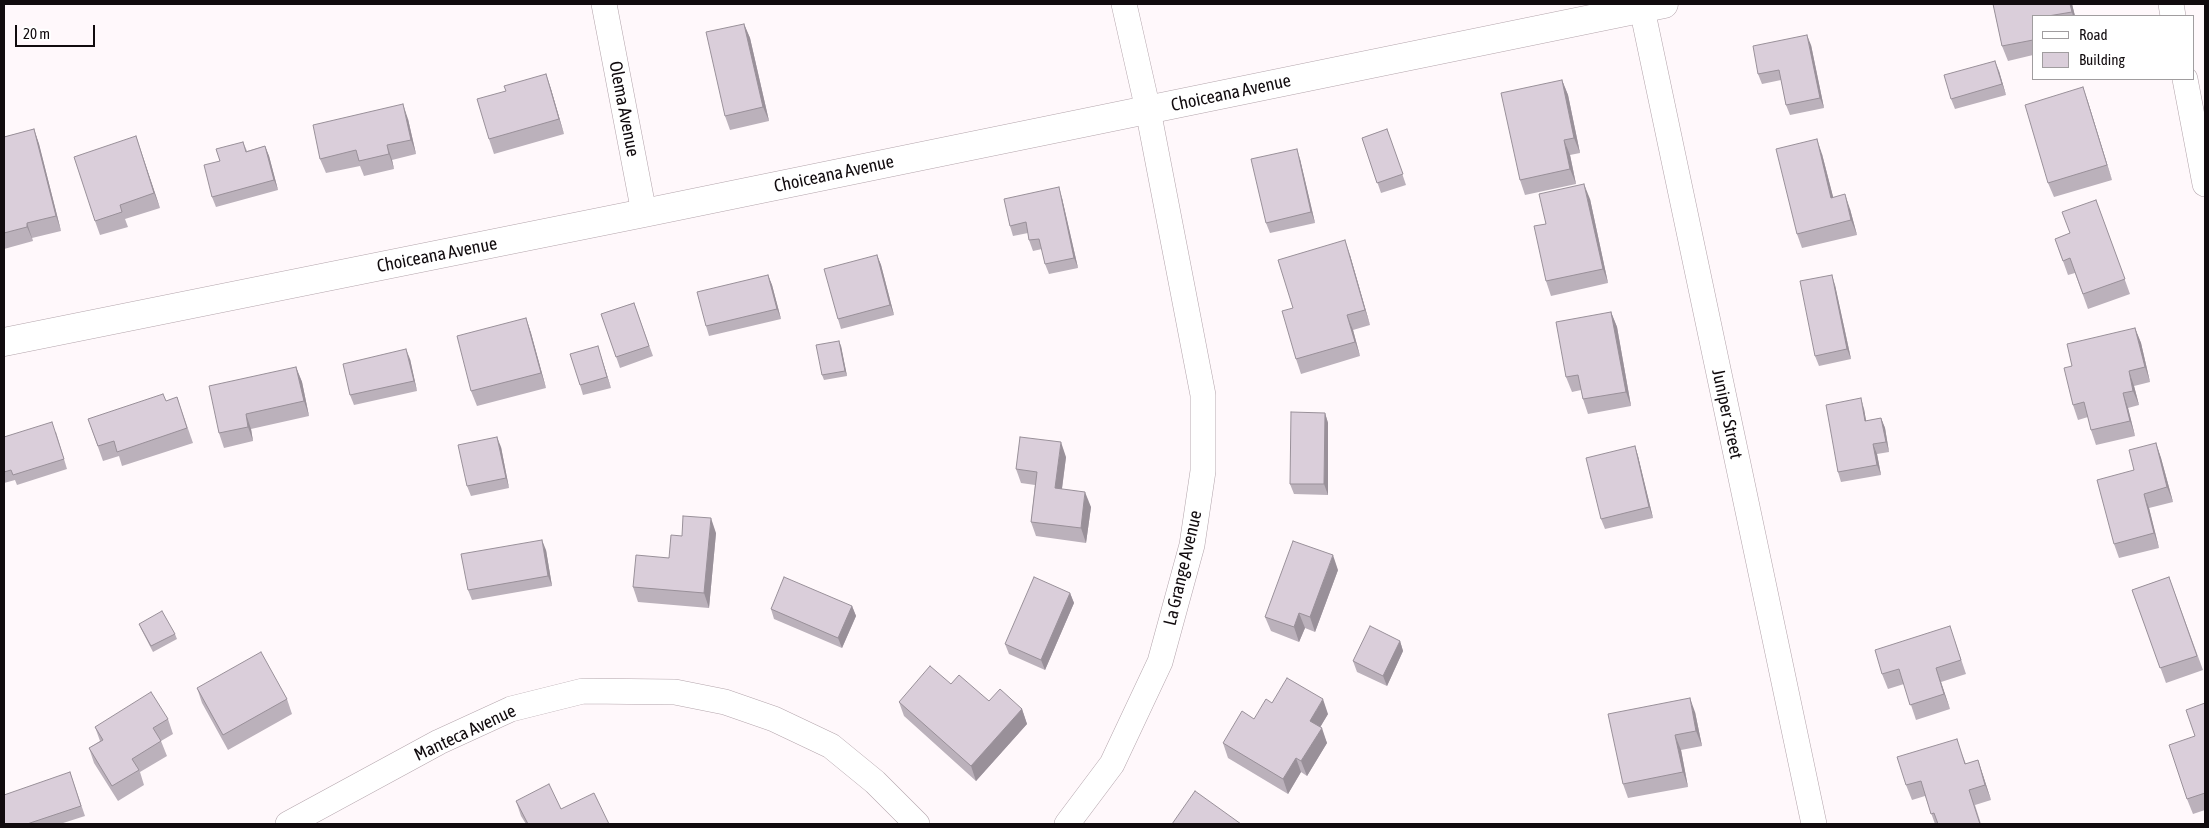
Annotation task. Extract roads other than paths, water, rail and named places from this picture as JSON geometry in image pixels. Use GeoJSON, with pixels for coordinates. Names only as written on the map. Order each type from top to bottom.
{"type":"FeatureCollection","features":[{"type":"Feature","properties":{"kind":"street","name":"Olema Avenue"},"geometry":{"type":"LineString","coordinates":[[604,4],[644,213]]}},
{"type":"Feature","properties":{"kind":"street","name":"La Grange Avenue"},"geometry":{"type":"LineString","coordinates":[[1066,824],[1112,764],[1160,662],[1192,545],[1202,471],[1203,395],[1148,110],[1124,4]]}},
{"type":"Feature","properties":{"kind":"street","name":"Choiceana Avenue"},"geometry":{"type":"LineString","coordinates":[[4,342],[1148,110],[1649,5]]}},
{"type":"Feature","properties":{"kind":"street","name":"Juniper Street"},"geometry":{"type":"LineString","coordinates":[[1649,5],[1814,824]]}},
{"type":"Feature","properties":{"kind":"street"},"geometry":{"type":"LineString","coordinates":[[2185,80],[2205,184]]}},
{"type":"Feature","properties":{"kind":"street","name":"Manteca Avenue"},"geometry":{"type":"LineString","coordinates":[[288,824],[439,742],[511,709],[584,691],[602,691],[675,692],[725,702],[774,719],[831,746],[875,782],[917,824]]}}]}
